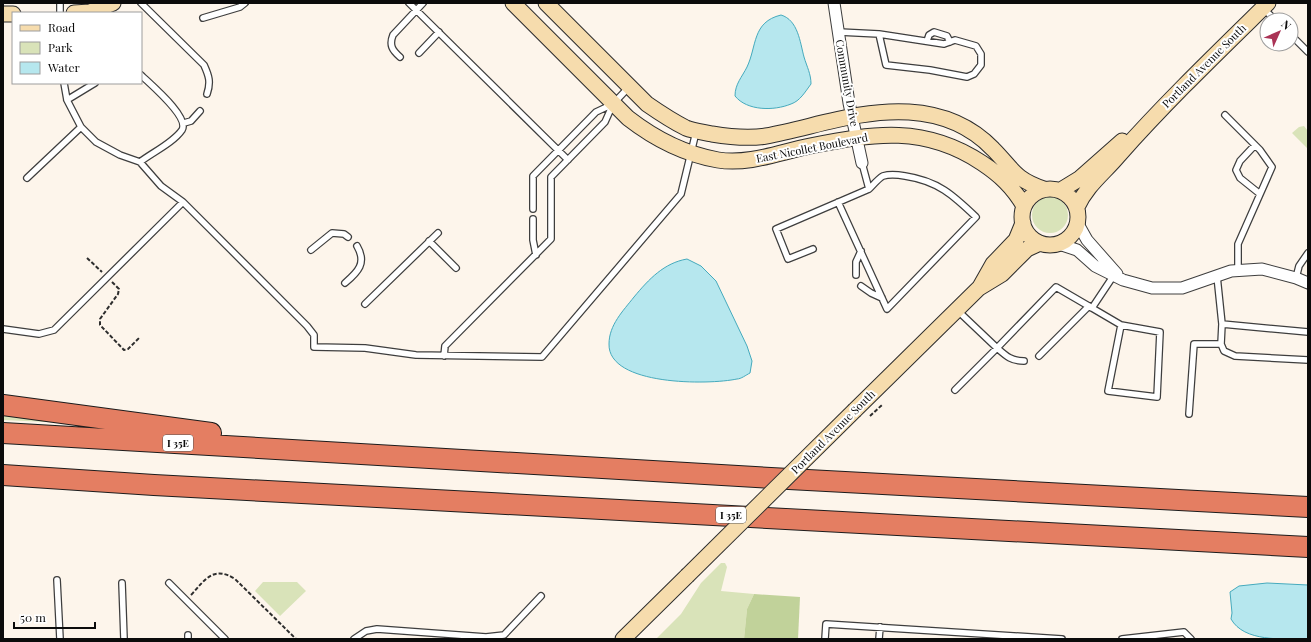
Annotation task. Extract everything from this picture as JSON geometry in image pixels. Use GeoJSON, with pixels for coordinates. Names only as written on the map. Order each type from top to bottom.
{"type":"FeatureCollection","features":[{"type":"Feature","properties":{"kind":"highway"},"geometry":{"type":"LineString","coordinates":[[3,405],[354,453]]}},
{"type":"Feature","properties":{"kind":"highway","name":"I 35E"},"geometry":{"type":"LineString","coordinates":[[3,433],[789,480],[1308,507]]}},
{"type":"Feature","properties":{"kind":"highway","name":"I 35E"},"geometry":{"type":"LineString","coordinates":[[3,475],[154,485],[1308,548]]}},
{"type":"Feature","properties":{"kind":"highway"},"geometry":{"type":"LineString","coordinates":[[3,488],[154,485]]}},
{"type":"Feature","properties":{"kind":"street"},"geometry":{"type":"LineString","coordinates":[[90,12],[113,3]]}},
{"type":"Feature","properties":{"kind":"street","name":"East Nicollet Boulevard"},"geometry":{"type":"LineString","coordinates":[[513,3],[628,118],[649,134],[670,146],[690,153],[719,160],[755,159],[809,146],[856,138],[891,135],[919,136],[946,144],[971,156],[996,172],[1009,184],[1024,206]]}},
{"type":"Feature","properties":{"kind":"street","name":"East Nicollet Boulevard"},"geometry":{"type":"LineString","coordinates":[[546,3],[629,87],[665,117],[697,131],[735,138],[766,136],[880,112],[910,112],[942,117],[970,129],[993,148],[1017,176],[1025,182],[1044,189]]}},
{"type":"Feature","properties":{"kind":"street","name":"Community Drive"},"geometry":{"type":"LineString","coordinates":[[834,3],[852,117],[862,163]]}},
{"type":"Feature","properties":{"kind":"street","name":"Portland Avenue South"},"geometry":{"type":"LineString","coordinates":[[1077,207],[1087,188],[1108,168],[1156,113],[1265,6]]}},
{"type":"Feature","properties":{"kind":"street","name":"Portland Avenue South"},"geometry":{"type":"LineString","coordinates":[[1061,190],[1079,179],[1099,160],[1156,113]]}},
{"type":"Feature","properties":{"kind":"street"},"geometry":{"type":"LineString","coordinates":[[1118,277],[1087,240],[1078,224],[1077,207],[1073,200],[1061,190],[1044,189],[1036,192],[1029,198],[1024,206],[1022,215],[1023,224],[1029,236],[1046,245],[1059,244],[1076,250],[1095,266],[1118,277],[1152,288],[1182,288],[1217,276],[1238,271],[1262,269],[1296,278],[1308,283]]}},
{"type":"Feature","properties":{"kind":"street","name":"Portland Avenue South"},"geometry":{"type":"LineString","coordinates":[[979,288],[993,264],[1016,240],[1023,224]]}},
{"type":"Feature","properties":{"kind":"street"},"geometry":{"type":"LineString","coordinates":[[1059,244],[1071,236],[1078,224]]}},
{"type":"Feature","properties":{"kind":"street","name":"Portland Avenue South"},"geometry":{"type":"LineString","coordinates":[[623,639],[979,288],[1002,274],[1027,249],[1040,243]]}},
{"type":"Feature","properties":{"kind":"lane"},"geometry":{"type":"LineString","coordinates":[[141,3],[204,65],[210,76],[207,94]]}},
{"type":"Feature","properties":{"kind":"lane"},"geometry":{"type":"LineString","coordinates":[[203,18],[240,7],[245,3]]}},
{"type":"Feature","properties":{"kind":"lane"},"geometry":{"type":"LineString","coordinates":[[409,3],[568,160]]}},
{"type":"Feature","properties":{"kind":"lane"},"geometry":{"type":"LineString","coordinates":[[400,57],[391,47],[390,41],[397,29],[423,3]]}},
{"type":"Feature","properties":{"kind":"lane"},"geometry":{"type":"LineString","coordinates":[[419,53],[439,32]]}},
{"type":"Feature","properties":{"kind":"lane"},"geometry":{"type":"LineString","coordinates":[[838,32],[880,34],[944,44],[955,40],[976,46],[981,54],[981,65],[974,74],[967,77],[930,70],[886,65],[880,34]]}},
{"type":"Feature","properties":{"kind":"lane"},"geometry":{"type":"LineString","coordinates":[[927,41],[929,35],[934,32],[945,34],[950,42]]}},
{"type":"Feature","properties":{"kind":"lane"},"geometry":{"type":"LineString","coordinates":[[1299,43],[1308,52]]}},
{"type":"Feature","properties":{"kind":"lane"},"geometry":{"type":"LineString","coordinates":[[140,162],[177,134],[182,129],[184,123],[179,114],[142,77]]}},
{"type":"Feature","properties":{"kind":"lane"},"geometry":{"type":"LineString","coordinates":[[64,84],[67,100],[81,127],[96,142],[120,155],[140,162],[161,186],[183,202],[307,326],[314,335],[314,347],[365,348],[416,355],[542,357],[681,194],[690,153],[697,131]]}},
{"type":"Feature","properties":{"kind":"lane"},"geometry":{"type":"LineString","coordinates":[[67,100],[93,84]]}},
{"type":"Feature","properties":{"kind":"lane"},"geometry":{"type":"LineString","coordinates":[[444,356],[445,346],[551,239],[551,177],[605,122],[613,104],[629,87]]}},
{"type":"Feature","properties":{"kind":"lane"},"geometry":{"type":"LineString","coordinates":[[533,209],[533,176],[596,112],[613,104]]}},
{"type":"Feature","properties":{"kind":"lane"},"geometry":{"type":"LineString","coordinates":[[184,123],[191,121],[200,111]]}},
{"type":"Feature","properties":{"kind":"lane"},"geometry":{"type":"LineString","coordinates":[[1225,115],[1256,145],[1272,167],[1238,244],[1238,271]]}},
{"type":"Feature","properties":{"kind":"lane"},"geometry":{"type":"LineString","coordinates":[[27,178],[81,127]]}},
{"type":"Feature","properties":{"kind":"lane"},"geometry":{"type":"LineString","coordinates":[[1256,145],[1240,161],[1236,170],[1240,178],[1260,194]]}},
{"type":"Feature","properties":{"kind":"lane"},"geometry":{"type":"LineString","coordinates":[[862,163],[869,189]]}},
{"type":"Feature","properties":{"kind":"lane"},"geometry":{"type":"LineString","coordinates":[[813,249],[788,259],[776,229],[838,202],[869,189],[883,176],[897,175],[918,178],[938,185],[952,193],[976,217],[887,309],[838,202]]}},
{"type":"Feature","properties":{"kind":"lane"},"geometry":{"type":"LineString","coordinates":[[3,330],[39,334],[54,330],[183,202]]}},
{"type":"Feature","properties":{"kind":"lane"},"geometry":{"type":"LineString","coordinates":[[533,218],[533,240],[536,254]]}},
{"type":"Feature","properties":{"kind":"lane"},"geometry":{"type":"LineString","coordinates":[[311,250],[332,233],[344,234],[348,237]]}},
{"type":"Feature","properties":{"kind":"lane"},"geometry":{"type":"LineString","coordinates":[[365,304],[438,233]]}},
{"type":"Feature","properties":{"kind":"lane"},"geometry":{"type":"LineString","coordinates":[[429,241],[456,268]]}},
{"type":"Feature","properties":{"kind":"lane"},"geometry":{"type":"LineString","coordinates":[[345,283],[358,272],[361,265],[362,259],[357,246]]}},
{"type":"Feature","properties":{"kind":"lane"},"geometry":{"type":"LineString","coordinates":[[856,275],[856,262],[861,251]]}},
{"type":"Feature","properties":{"kind":"lane"},"geometry":{"type":"LineString","coordinates":[[1296,278],[1299,266],[1308,253]]}},
{"type":"Feature","properties":{"kind":"lane"},"geometry":{"type":"LineString","coordinates":[[1217,276],[1222,324],[1221,344],[1224,351],[1235,356],[1308,360]]}},
{"type":"Feature","properties":{"kind":"lane"},"geometry":{"type":"LineString","coordinates":[[1039,356],[1090,307],[1118,277]]}},
{"type":"Feature","properties":{"kind":"lane"},"geometry":{"type":"LineString","coordinates":[[861,286],[882,298]]}},
{"type":"Feature","properties":{"kind":"lane"},"geometry":{"type":"LineString","coordinates":[[955,390],[1056,287],[1121,325],[1160,332],[1157,397],[1108,391],[1121,325]]}},
{"type":"Feature","properties":{"kind":"lane"},"geometry":{"type":"LineString","coordinates":[[956,310],[1007,357],[1015,361],[1024,361]]}},
{"type":"Feature","properties":{"kind":"lane"},"geometry":{"type":"LineString","coordinates":[[1222,324],[1308,332]]}},
{"type":"Feature","properties":{"kind":"lane"},"geometry":{"type":"LineString","coordinates":[[1189,414],[1194,344],[1221,344]]}},
{"type":"Feature","properties":{"kind":"lane"},"geometry":{"type":"LineString","coordinates":[[57,580],[60,639]]}},
{"type":"Feature","properties":{"kind":"lane"},"geometry":{"type":"LineString","coordinates":[[168,583],[225,639]]}},
{"type":"Feature","properties":{"kind":"lane"},"geometry":{"type":"LineString","coordinates":[[122,584],[124,639]]}},
{"type":"Feature","properties":{"kind":"lane"},"geometry":{"type":"LineString","coordinates":[[354,639],[366,631],[377,629],[486,637],[504,635],[541,596]]}},
{"type":"Feature","properties":{"kind":"lane"},"geometry":{"type":"LineString","coordinates":[[825,639],[826,624],[1062,639]]}},
{"type":"Feature","properties":{"kind":"lane"},"geometry":{"type":"LineString","coordinates":[[879,639],[880,627]]}},
{"type":"Feature","properties":{"kind":"lane"},"geometry":{"type":"LineString","coordinates":[[1122,639],[1184,632],[1191,639]]}},
{"type":"Feature","properties":{"kind":"path"},"geometry":{"type":"LineString","coordinates":[[87,258],[118,290],[118,294],[100,319],[100,325],[124,350],[128,349],[140,337]]}},
{"type":"Feature","properties":{"kind":"path"},"geometry":{"type":"LineString","coordinates":[[870,416],[883,404]]}},
{"type":"Feature","properties":{"kind":"path"},"geometry":{"type":"LineString","coordinates":[[186,600],[212,574],[219,572],[228,574],[235,579],[296,639]]}},
{"type":"Feature","properties":{"kind":"green space"},"geometry":{"type":"Polygon","coordinates":[[[1304,126],[1308,131],[1307,148],[1292,133],[1299,127],[1304,126]]]}},
{"type":"Feature","properties":{"kind":"green space"},"geometry":{"type":"Polygon","coordinates":[[[1054,197],[1063,202],[1067,208],[1067,222],[1063,228],[1054,233],[1046,233],[1037,228],[1033,222],[1032,211],[1037,202],[1043,198],[1054,197]]]}},
{"type":"Feature","properties":{"kind":"green space"},"geometry":{"type":"Polygon","coordinates":[[[3,412],[68,423],[3,420],[3,412]]]}},
{"type":"Feature","properties":{"kind":"green space"},"geometry":{"type":"Polygon","coordinates":[[[721,563],[725,563],[727,567],[721,591],[754,594],[747,609],[744,639],[656,639],[681,614],[701,583],[721,563]]]}},
{"type":"Feature","properties":{"kind":"green space"},"geometry":{"type":"Polygon","coordinates":[[[263,582],[297,582],[306,591],[280,616],[255,591],[263,582]]]}},
{"type":"Feature","properties":{"kind":"green space"},"geometry":{"type":"Polygon","coordinates":[[[754,594],[800,597],[798,639],[744,639],[747,609],[754,594]]]}},
{"type":"Feature","properties":{"kind":"water"},"geometry":{"type":"Polygon","coordinates":[[[781,15],[787,18],[795,27],[810,74],[811,84],[797,101],[791,104],[777,108],[761,108],[746,105],[735,96],[737,84],[747,67],[760,29],[772,18],[781,15]]]}},
{"type":"Feature","properties":{"kind":"water"},"geometry":{"type":"Polygon","coordinates":[[[687,259],[701,266],[716,281],[747,346],[752,361],[750,373],[742,378],[705,382],[662,380],[642,375],[625,368],[613,358],[609,344],[611,331],[621,313],[651,278],[671,264],[687,259]]]}},
{"type":"Feature","properties":{"kind":"water"},"geometry":{"type":"Polygon","coordinates":[[[1267,583],[1308,585],[1308,639],[1265,638],[1245,632],[1231,619],[1232,613],[1230,592],[1239,586],[1267,583]]]}}]}
